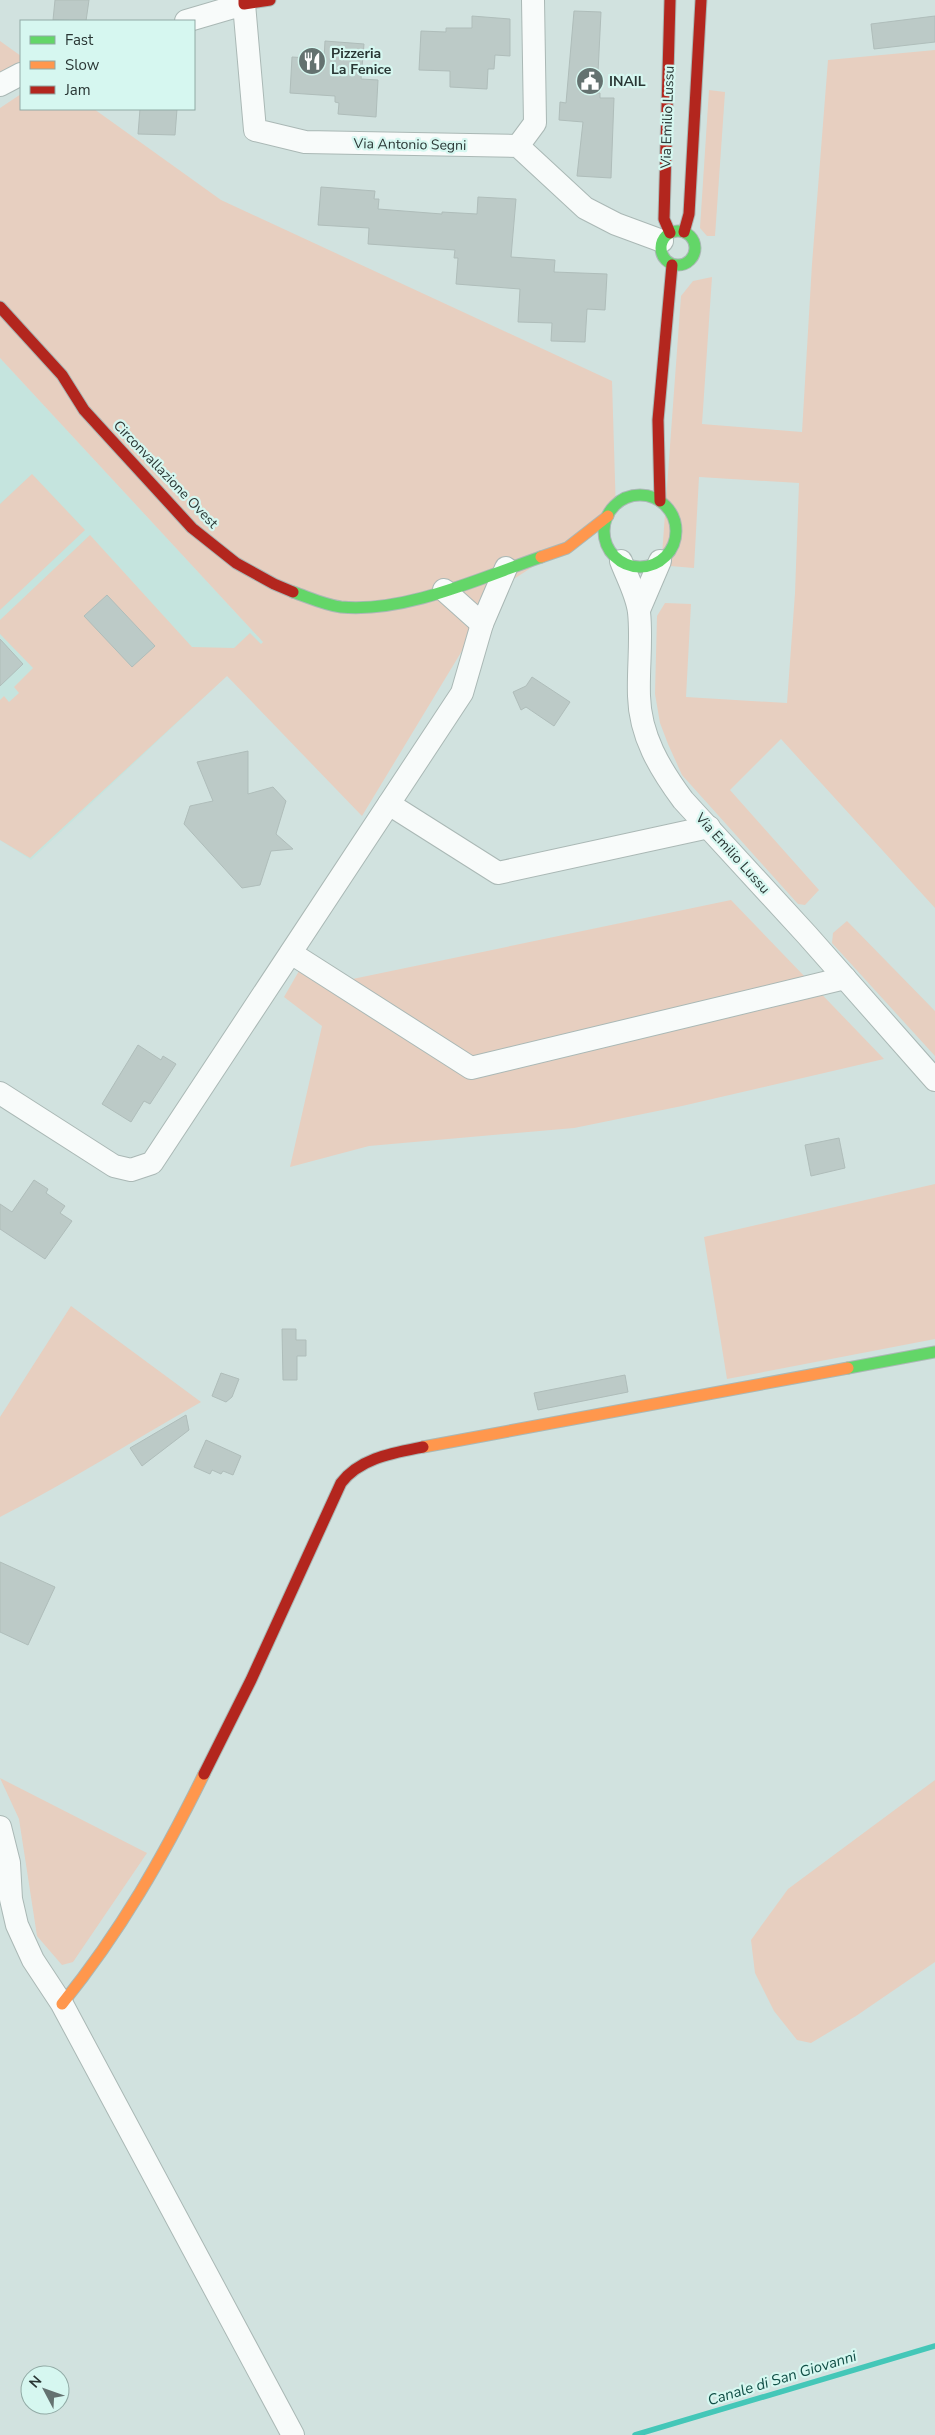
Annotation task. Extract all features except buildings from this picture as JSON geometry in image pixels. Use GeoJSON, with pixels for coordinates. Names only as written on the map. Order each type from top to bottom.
{"type":"FeatureCollection","features":[{"type":"Feature","properties":{"kind":"street"},"geometry":{"type":"LineString","coordinates":[[189,20],[244,2],[270,0]]}},
{"type":"Feature","properties":{"kind":"street"},"geometry":{"type":"LineString","coordinates":[[533,0],[535,123],[518,146],[585,208],[616,224],[666,237],[684,232],[691,238],[694,252],[692,258],[684,264],[672,265],[663,258],[660,247],[666,237]]}},
{"type":"Feature","properties":{"kind":"street","name":"Via Emilio Lussu"},"geometry":{"type":"LineString","coordinates":[[666,237],[664,219],[670,0]]}},
{"type":"Feature","properties":{"kind":"street","name":"Via Emilio Lussu"},"geometry":{"type":"LineString","coordinates":[[684,232],[689,214],[700,0]]}},
{"type":"Feature","properties":{"kind":"street","name":"Via Antonio Segni"},"geometry":{"type":"LineString","coordinates":[[244,2],[255,130],[305,142],[518,146]]}},
{"type":"Feature","properties":{"kind":"street"},"geometry":{"type":"LineString","coordinates":[[0,85],[20,75]]}},
{"type":"Feature","properties":{"kind":"street"},"geometry":{"type":"LineString","coordinates":[[660,501],[658,420],[672,265]]}},
{"type":"Feature","properties":{"kind":"street","name":"Circonvallazione Ovest"},"geometry":{"type":"LineString","coordinates":[[0,307],[62,375],[84,410],[192,528],[236,563],[274,584],[340,607],[380,606],[425,597],[567,548],[608,516]]}},
{"type":"Feature","properties":{"kind":"street","name":"Circonvallazione Ovest"},"geometry":{"type":"LineString","coordinates":[[58,392],[84,410]]}},
{"type":"Feature","properties":{"kind":"street"},"geometry":{"type":"LineString","coordinates":[[645,456],[658,420]]}},
{"type":"Feature","properties":{"kind":"street"},"geometry":{"type":"LineString","coordinates":[[630,496],[635,485]]}},
{"type":"Feature","properties":{"kind":"street"},"geometry":{"type":"LineString","coordinates":[[599,552],[640,567],[660,561],[673,546],[676,526],[668,508],[660,501],[641,495],[630,496],[614,507],[608,516],[605,536],[617,558]]}},
{"type":"Feature","properties":{"kind":"street","name":"Circonvallazione Ovest"},"geometry":{"type":"LineString","coordinates":[[567,548],[583,550]]}},
{"type":"Feature","properties":{"kind":"street","name":"Via Emilio Lussu"},"geometry":{"type":"LineString","coordinates":[[617,558],[639,610],[639,698],[649,747],[665,776],[683,800],[935,1080]]}},
{"type":"Feature","properties":{"kind":"street","name":"Via Emilio Lussu"},"geometry":{"type":"LineString","coordinates":[[639,610],[660,561]]}},
{"type":"Feature","properties":{"kind":"street"},"geometry":{"type":"LineString","coordinates":[[0,1093],[114,1166],[131,1170],[152,1163],[462,693],[482,624],[506,568]]}},
{"type":"Feature","properties":{"kind":"street"},"geometry":{"type":"LineString","coordinates":[[444,590],[482,624]]}},
{"type":"Feature","properties":{"kind":"street"},"geometry":{"type":"LineString","coordinates":[[389,804],[498,873],[709,827]]}},
{"type":"Feature","properties":{"kind":"street"},"geometry":{"type":"LineString","coordinates":[[291,953],[471,1068],[845,978]]}},
{"type":"Feature","properties":{"kind":"street"},"geometry":{"type":"LineString","coordinates":[[62,2004],[95,1963],[128,1914],[166,1851],[250,1680],[341,1483],[349,1473],[387,1456],[414,1449],[935,1352]]}},
{"type":"Feature","properties":{"kind":"street"},"geometry":{"type":"LineString","coordinates":[[0,1827],[9,1863],[11,1899],[17,1926],[33,1960],[62,2004],[293,2435]]}},
{"type":"Feature","properties":{"kind":"shaded area"},"geometry":{"type":"Polygon","coordinates":[[[0,41],[20,55],[20,62],[0,75],[0,41]]]}},
{"type":"Feature","properties":{"kind":"shaded area"},"geometry":{"type":"Polygon","coordinates":[[[935,50],[935,908],[781,739],[730,790],[819,890],[805,905],[798,904],[682,775],[660,723],[655,694],[657,616],[665,603],[691,604],[686,697],[787,703],[795,593],[799,483],[699,477],[694,568],[670,566],[662,555],[681,296],[693,281],[712,277],[702,424],[802,432],[812,264],[828,60],[935,50]]]}},
{"type":"Feature","properties":{"kind":"shaded area"},"geometry":{"type":"Polygon","coordinates":[[[709,90],[725,92],[715,236],[707,236],[700,228],[709,90]]]}},
{"type":"Feature","properties":{"kind":"shaded area"},"geometry":{"type":"Polygon","coordinates":[[[20,95],[20,110],[95,110],[221,200],[612,381],[616,513],[500,588],[362,816],[227,676],[30,858],[0,840],[0,700],[4,696],[9,702],[19,693],[14,687],[33,668],[0,634],[0,620],[90,535],[192,647],[234,648],[250,633],[261,644],[263,642],[0,358],[0,108],[20,95]]]}},
{"type":"Feature","properties":{"kind":"shaded area"},"geometry":{"type":"Polygon","coordinates":[[[0,358],[263,642],[31,860],[0,840],[0,358]]]}},
{"type":"Feature","properties":{"kind":"shaded area"},"geometry":{"type":"Polygon","coordinates":[[[32,474],[85,530],[0,610],[0,504],[32,474]]]}},
{"type":"Feature","properties":{"kind":"shaded area"},"geometry":{"type":"Polygon","coordinates":[[[731,900],[884,1059],[682,1106],[574,1128],[369,1146],[290,1167],[322,1026],[284,997],[307,957],[343,981],[731,900]]]}},
{"type":"Feature","properties":{"kind":"shaded area"},"geometry":{"type":"Polygon","coordinates":[[[847,921],[935,1011],[935,1056],[832,943],[833,933],[847,921]]]}},
{"type":"Feature","properties":{"kind":"shaded area"},"geometry":{"type":"Polygon","coordinates":[[[935,1184],[935,1339],[727,1379],[704,1237],[935,1184]]]}},
{"type":"Feature","properties":{"kind":"shaded area"},"geometry":{"type":"Polygon","coordinates":[[[71,1306],[201,1402],[26,1504],[0,1517],[0,1417],[71,1306]]]}},
{"type":"Feature","properties":{"kind":"shaded area"},"geometry":{"type":"Polygon","coordinates":[[[0,1778],[147,1853],[73,1962],[62,1965],[37,1936],[19,1819],[0,1778]]]}},
{"type":"Feature","properties":{"kind":"shaded area"},"geometry":{"type":"Polygon","coordinates":[[[935,1780],[935,1962],[856,2016],[811,2043],[797,2040],[774,2011],[755,1973],[751,1940],[788,1889],[935,1780]]]}},
{"type":"Feature","properties":{"kind":"waterway","name":"Canale di San Giovanni"},"geometry":{"type":"LineString","coordinates":[[635,2435],[935,2346]]}},
{"type":"Feature","properties":{"kind":"traffic: fast"},"geometry":{"type":"LineString","coordinates":[[678,231],[685,232],[690,236],[694,241],[695,248],[694,255],[690,260],[685,264],[678,265],[671,264],[666,260],[662,255],[661,248],[662,241],[666,236],[671,232],[678,231]]}},
{"type":"Feature","properties":{"kind":"traffic: fast"},"geometry":{"type":"LineString","coordinates":[[640,495],[660,501],[670,511],[676,531],[670,551],[660,561],[640,567],[620,561],[610,551],[604,531],[610,511],[620,501],[640,495]]}},
{"type":"Feature","properties":{"kind":"traffic: fast"},"geometry":{"type":"LineString","coordinates":[[293,592],[323,603],[341,607],[391,605],[468,584],[541,557]]}},
{"type":"Feature","properties":{"kind":"traffic: fast"},"geometry":{"type":"LineString","coordinates":[[848,1368],[935,1352]]}},
{"type":"Feature","properties":{"kind":"traffic: slow"},"geometry":{"type":"LineString","coordinates":[[541,557],[567,548],[608,516]]}},
{"type":"Feature","properties":{"kind":"traffic: slow"},"geometry":{"type":"LineString","coordinates":[[423,1447],[848,1368]]}},
{"type":"Feature","properties":{"kind":"traffic: slow"},"geometry":{"type":"LineString","coordinates":[[62,2004],[103,1949],[140,1893],[173,1835],[204,1774]]}},
{"type":"Feature","properties":{"kind":"traffic: jam"},"geometry":{"type":"LineString","coordinates":[[244,0],[244,4],[270,0]]}},
{"type":"Feature","properties":{"kind":"traffic: jam"},"geometry":{"type":"LineString","coordinates":[[670,0],[664,219],[670,233]]}},
{"type":"Feature","properties":{"kind":"traffic: jam"},"geometry":{"type":"LineString","coordinates":[[684,232],[689,214],[701,0]]}},
{"type":"Feature","properties":{"kind":"traffic: jam"},"geometry":{"type":"LineString","coordinates":[[660,501],[658,420],[672,265]]}},
{"type":"Feature","properties":{"kind":"traffic: jam"},"geometry":{"type":"LineString","coordinates":[[0,307],[62,375],[84,410],[192,528],[236,563],[293,592]]}},
{"type":"Feature","properties":{"kind":"traffic: jam"},"geometry":{"type":"LineString","coordinates":[[204,1774],[251,1680],[341,1483],[367,1462],[389,1454],[423,1447]]}},
{"type":"Feature","properties":{"kind":"place","name":"Pizzeria La Fenice"},"geometry":{"type":"Point","coordinates":[312,61]}},
{"type":"Feature","properties":{"kind":"place","name":"INAIL"},"geometry":{"type":"Point","coordinates":[590,81]}}]}
